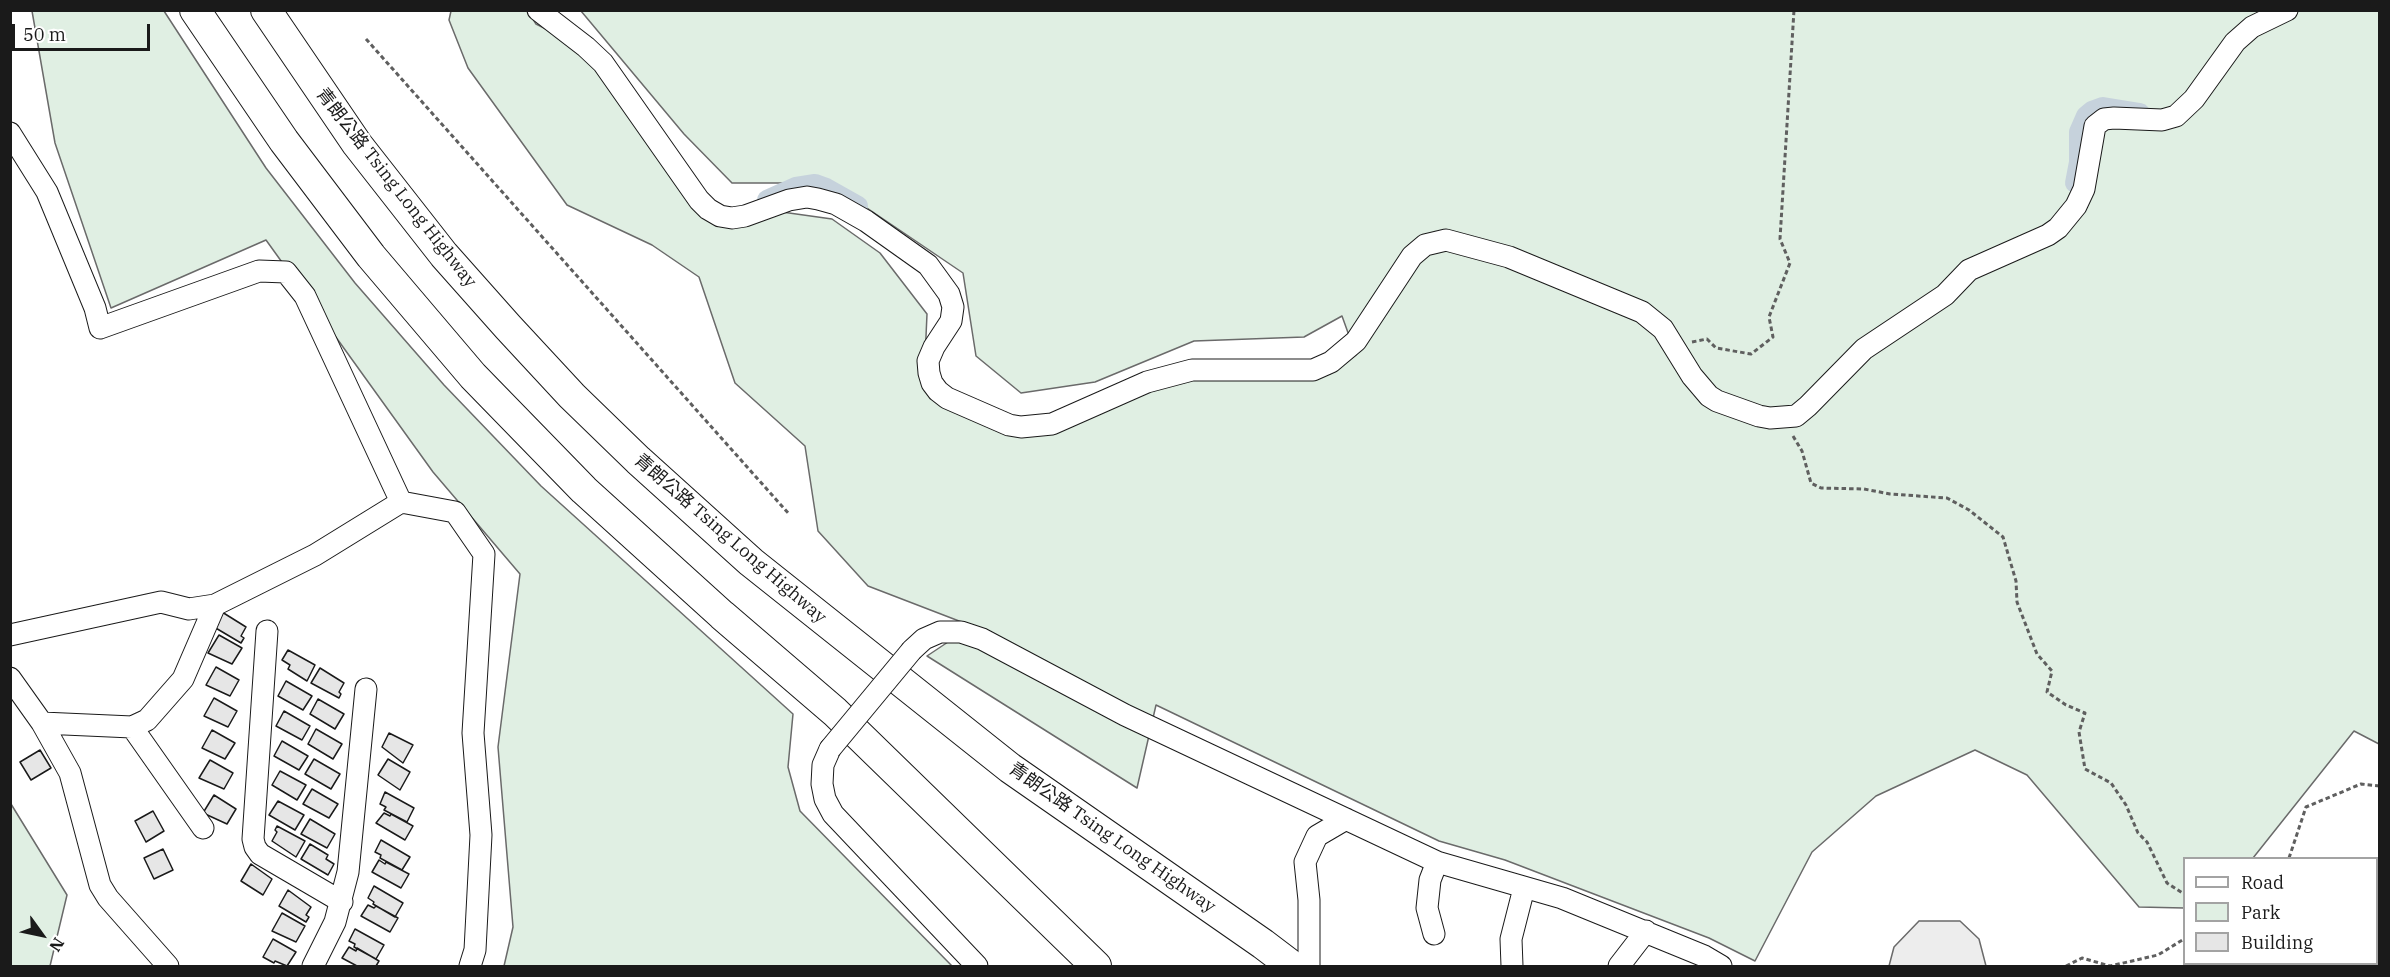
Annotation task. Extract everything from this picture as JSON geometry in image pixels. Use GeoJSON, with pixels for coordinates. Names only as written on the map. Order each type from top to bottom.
{"type":"FeatureCollection","features":[{"type":"Feature","properties":{"kind":"highway"},"geometry":{"type":"LineString","coordinates":[[195,10],[291,150],[371,256],[473,376],[584,490],[722,615],[835,712],[1096,966]]}},
{"type":"Feature","properties":{"kind":"highway","name":"青朗公路 Tsing Long Highway"},"geometry":{"type":"LineString","coordinates":[[266,10],[338,117],[444,255],[572,396],[638,460],[751,562],[1001,760],[1292,966]]}},
{"type":"Feature","properties":{"kind":"street"},"geometry":{"type":"LineString","coordinates":[[538,10],[603,63],[699,200],[708,209],[720,216],[732,218],[746,216],[789,200],[807,197],[818,199],[836,204],[866,221],[928,266],[950,294],[953,307],[951,321],[928,361],[932,383],[938,392],[947,398],[1021,428],[1052,424],[1146,382],[1192,370],[1313,369],[1331,362],[1356,341],[1412,256],[1425,245],[1446,240],[1509,257],[1642,312],[1663,329],[1692,376],[1709,396],[1758,416],[1770,418],[1796,416],[1864,349],[1945,295],[1969,270],[2048,235],[2058,228],[2076,206],[2084,189],[2095,126],[2104,119],[2162,120],[2176,116],[2194,99],[2235,42],[2252,27],[2287,10]]}},
{"type":"Feature","properties":{"kind":"street"},"geometry":{"type":"LineString","coordinates":[[10,132],[47,192],[95,308],[100,328],[259,271],[286,272],[305,296],[401,502]]}},
{"type":"Feature","properties":{"kind":"street"},"geometry":{"type":"LineString","coordinates":[[10,635],[161,602],[189,609],[215,605],[315,555],[401,502],[455,512],[484,554],[473,733],[481,836],[475,950],[470,966]]}},
{"type":"Feature","properties":{"kind":"street"},"geometry":{"type":"LineString","coordinates":[[42,723],[132,727],[147,720],[183,679],[215,605]]}},
{"type":"Feature","properties":{"kind":"street"},"geometry":{"type":"LineString","coordinates":[[267,631],[253,839],[260,854],[342,902]]}},
{"type":"Feature","properties":{"kind":"street"},"geometry":{"type":"LineString","coordinates":[[977,966],[833,814],[825,799],[821,775],[830,749],[912,650],[924,639],[940,632],[962,632],[982,639],[1125,715],[1437,862],[1562,898],[1704,956],[1721,966]]}},
{"type":"Feature","properties":{"kind":"street"},"geometry":{"type":"LineString","coordinates":[[10,678],[42,723],[74,783],[100,885],[108,898],[168,966]]}},
{"type":"Feature","properties":{"kind":"street"},"geometry":{"type":"LineString","coordinates":[[313,966],[329,937],[342,902],[351,853],[366,688]]}},
{"type":"Feature","properties":{"kind":"street"},"geometry":{"type":"LineString","coordinates":[[132,727],[203,828]]}},
{"type":"Feature","properties":{"kind":"street"},"geometry":{"type":"LineString","coordinates":[[1309,966],[1309,900],[1305,862],[1317,836],[1346,819]]}},
{"type":"Feature","properties":{"kind":"street"},"geometry":{"type":"LineString","coordinates":[[1434,934],[1427,908],[1430,880],[1437,862]]}},
{"type":"Feature","properties":{"kind":"street"},"geometry":{"type":"LineString","coordinates":[[1512,966],[1511,939],[1524,888]]}},
{"type":"Feature","properties":{"kind":"street"},"geometry":{"type":"LineString","coordinates":[[1619,966],[1646,932]]}},
{"type":"Feature","properties":{"kind":"path"},"geometry":{"type":"LineString","coordinates":[[1690,346],[1692,342],[1707,339],[1716,348],[1751,354],[1773,337],[1769,317],[1790,264],[1780,240],[1794,10]]}},
{"type":"Feature","properties":{"kind":"path"},"geometry":{"type":"LineString","coordinates":[[366,39],[789,514]]}},
{"type":"Feature","properties":{"kind":"path"},"geometry":{"type":"LineString","coordinates":[[1783,417],[1802,451],[1811,483],[1821,488],[1864,489],[1890,494],[1947,498],[1969,510],[2003,537],[2016,581],[2018,602],[2037,654],[2052,671],[2047,692],[2066,705],[2085,713],[2079,732],[2085,769],[2110,783],[2126,806],[2138,833],[2147,842],[2168,883],[2183,893]]}},
{"type":"Feature","properties":{"kind":"path"},"geometry":{"type":"LineString","coordinates":[[2289,857],[2306,807],[2361,784],[2379,786]]}},
{"type":"Feature","properties":{"kind":"path"},"geometry":{"type":"LineString","coordinates":[[2066,966],[2082,958],[2110,966],[2158,955],[2183,940]]}},
{"type":"Feature","properties":{"kind":"green space"},"geometry":{"type":"Polygon","coordinates":[[[32,11],[164,11],[266,168],[355,283],[444,385],[541,486],[793,714],[788,767],[800,811],[952,966],[504,966],[513,927],[498,747],[520,574],[433,472],[266,240],[111,308],[55,143],[32,11]]]}},
{"type":"Feature","properties":{"kind":"green space"},"geometry":{"type":"Polygon","coordinates":[[[451,11],[528,11],[536,24],[580,46],[692,207],[782,212],[832,219],[880,253],[927,314],[924,381],[1039,432],[1204,372],[1301,379],[1330,374],[1356,355],[1342,316],[1304,337],[1194,341],[1095,382],[1021,393],[976,356],[963,273],[830,183],[732,183],[684,134],[581,11],[2379,11],[2379,744],[2354,731],[2254,857],[2183,857],[2183,908],[2139,907],[2027,775],[1975,750],[1876,796],[1812,852],[1755,961],[1709,938],[1505,860],[1439,841],[1156,705],[1137,788],[927,656],[972,626],[868,586],[818,531],[805,446],[735,383],[699,277],[652,245],[567,205],[468,68],[449,20],[451,11]]]}},
{"type":"Feature","properties":{"kind":"green space"},"geometry":{"type":"Polygon","coordinates":[[[11,804],[67,895],[50,966],[11,966],[11,804]]]}},
{"type":"Feature","properties":{"kind":"shaded area"},"geometry":{"type":"Polygon","coordinates":[[[1919,921],[1960,921],[1979,939],[1986,966],[1889,966],[1894,947],[1919,921]]]}},
{"type":"Feature","properties":{"kind":"building"},"geometry":{"type":"Polygon","coordinates":[[[222,612],[246,627],[241,636],[244,638],[241,643],[214,627],[222,612]]]}},
{"type":"Feature","properties":{"kind":"building"},"geometry":{"type":"Polygon","coordinates":[[[219,635],[242,648],[232,664],[208,653],[219,635]]]}},
{"type":"Feature","properties":{"kind":"building"},"geometry":{"type":"Polygon","coordinates":[[[288,650],[315,665],[307,681],[288,669],[290,665],[282,660],[288,650]]]}},
{"type":"Feature","properties":{"kind":"building"},"geometry":{"type":"Polygon","coordinates":[[[216,667],[239,680],[230,696],[206,685],[216,667]]]}},
{"type":"Feature","properties":{"kind":"building"},"geometry":{"type":"Polygon","coordinates":[[[320,668],[344,683],[339,692],[341,694],[339,698],[311,683],[320,668]]]}},
{"type":"Feature","properties":{"kind":"building"},"geometry":{"type":"Polygon","coordinates":[[[286,681],[312,696],[303,710],[278,696],[286,681]]]}},
{"type":"Feature","properties":{"kind":"building"},"geometry":{"type":"Polygon","coordinates":[[[214,698],[237,711],[228,727],[204,716],[214,698]]]}},
{"type":"Feature","properties":{"kind":"building"},"geometry":{"type":"Polygon","coordinates":[[[318,699],[344,714],[335,729],[310,714],[318,699]]]}},
{"type":"Feature","properties":{"kind":"building"},"geometry":{"type":"Polygon","coordinates":[[[284,711],[310,726],[302,740],[276,726],[284,711]]]}},
{"type":"Feature","properties":{"kind":"building"},"geometry":{"type":"Polygon","coordinates":[[[316,729],[342,744],[333,759],[308,744],[316,729]]]}},
{"type":"Feature","properties":{"kind":"building"},"geometry":{"type":"Polygon","coordinates":[[[212,730],[235,743],[225,759],[202,748],[212,730]]]}},
{"type":"Feature","properties":{"kind":"building"},"geometry":{"type":"Polygon","coordinates":[[[389,733],[413,745],[403,763],[382,747],[389,733]]]}},
{"type":"Feature","properties":{"kind":"building"},"geometry":{"type":"Polygon","coordinates":[[[282,741],[308,756],[299,770],[274,756],[282,741]]]}},
{"type":"Feature","properties":{"kind":"building"},"geometry":{"type":"Polygon","coordinates":[[[40,750],[51,768],[31,780],[20,762],[40,750]]]}},
{"type":"Feature","properties":{"kind":"building"},"geometry":{"type":"Polygon","coordinates":[[[314,759],[340,774],[331,789],[305,774],[314,759]]]}},
{"type":"Feature","properties":{"kind":"building"},"geometry":{"type":"Polygon","coordinates":[[[388,759],[410,772],[400,790],[378,775],[388,759]]]}},
{"type":"Feature","properties":{"kind":"building"},"geometry":{"type":"Polygon","coordinates":[[[210,760],[233,773],[224,789],[199,778],[210,760]]]}},
{"type":"Feature","properties":{"kind":"building"},"geometry":{"type":"Polygon","coordinates":[[[280,771],[306,785],[297,800],[272,785],[280,771]]]}},
{"type":"Feature","properties":{"kind":"building"},"geometry":{"type":"Polygon","coordinates":[[[312,789],[338,804],[329,818],[303,804],[312,789]]]}},
{"type":"Feature","properties":{"kind":"building"},"geometry":{"type":"Polygon","coordinates":[[[385,792],[414,808],[407,822],[384,810],[386,807],[380,804],[385,792]]]}},
{"type":"Feature","properties":{"kind":"building"},"geometry":{"type":"Polygon","coordinates":[[[214,795],[236,809],[227,824],[203,813],[214,795]]]}},
{"type":"Feature","properties":{"kind":"building"},"geometry":{"type":"Polygon","coordinates":[[[278,801],[304,815],[295,830],[269,815],[278,801]]]}},
{"type":"Feature","properties":{"kind":"building"},"geometry":{"type":"Polygon","coordinates":[[[153,811],[164,831],[146,842],[135,821],[153,811]]]}},
{"type":"Feature","properties":{"kind":"building"},"geometry":{"type":"Polygon","coordinates":[[[384,813],[390,816],[391,814],[413,826],[405,840],[376,823],[384,813]]]}},
{"type":"Feature","properties":{"kind":"building"},"geometry":{"type":"Polygon","coordinates":[[[310,819],[335,834],[327,848],[301,834],[310,819]]]}},
{"type":"Feature","properties":{"kind":"building"},"geometry":{"type":"Polygon","coordinates":[[[277,826],[305,841],[296,857],[272,841],[277,832],[275,830],[277,826]]]}},
{"type":"Feature","properties":{"kind":"building"},"geometry":{"type":"Polygon","coordinates":[[[381,840],[410,857],[402,870],[380,858],[381,855],[375,852],[381,840]]]}},
{"type":"Feature","properties":{"kind":"building"},"geometry":{"type":"Polygon","coordinates":[[[310,844],[328,855],[326,859],[334,864],[328,875],[301,859],[310,844]]]}},
{"type":"Feature","properties":{"kind":"building"},"geometry":{"type":"Polygon","coordinates":[[[163,849],[173,870],[154,879],[144,858],[163,849]]]}},
{"type":"Feature","properties":{"kind":"building"},"geometry":{"type":"Polygon","coordinates":[[[379,860],[409,874],[401,888],[372,872],[379,860]]]}},
{"type":"Feature","properties":{"kind":"building"},"geometry":{"type":"Polygon","coordinates":[[[251,864],[272,879],[263,895],[241,881],[251,864]]]}},
{"type":"Feature","properties":{"kind":"building"},"geometry":{"type":"Polygon","coordinates":[[[374,886],[403,903],[395,917],[373,904],[374,902],[368,898],[374,886]]]}},
{"type":"Feature","properties":{"kind":"building"},"geometry":{"type":"Polygon","coordinates":[[[288,890],[311,907],[306,915],[309,917],[306,922],[279,906],[288,890]]]}},
{"type":"Feature","properties":{"kind":"building"},"geometry":{"type":"Polygon","coordinates":[[[368,905],[374,908],[376,906],[398,918],[390,932],[361,916],[368,905]]]}},
{"type":"Feature","properties":{"kind":"building"},"geometry":{"type":"Polygon","coordinates":[[[282,913],[305,926],[296,942],[272,931],[282,913]]]}},
{"type":"Feature","properties":{"kind":"building"},"geometry":{"type":"Polygon","coordinates":[[[355,929],[384,945],[376,959],[354,947],[355,944],[349,941],[355,929]]]}},
{"type":"Feature","properties":{"kind":"building"},"geometry":{"type":"Polygon","coordinates":[[[273,939],[296,952],[287,966],[263,957],[273,939]]]}},
{"type":"Feature","properties":{"kind":"building"},"geometry":{"type":"Polygon","coordinates":[[[349,947],[356,951],[357,948],[379,961],[376,966],[357,966],[342,958],[349,947]]]}},
{"type":"Feature","properties":{"kind":"waterway"},"geometry":{"type":"LineString","coordinates":[[2075,183],[2079,162],[2079,132],[2086,116],[2103,107],[2140,113]]}},
{"type":"Feature","properties":{"kind":"waterway"},"geometry":{"type":"LineString","coordinates":[[767,200],[796,187],[815,184],[858,206]]}}]}
